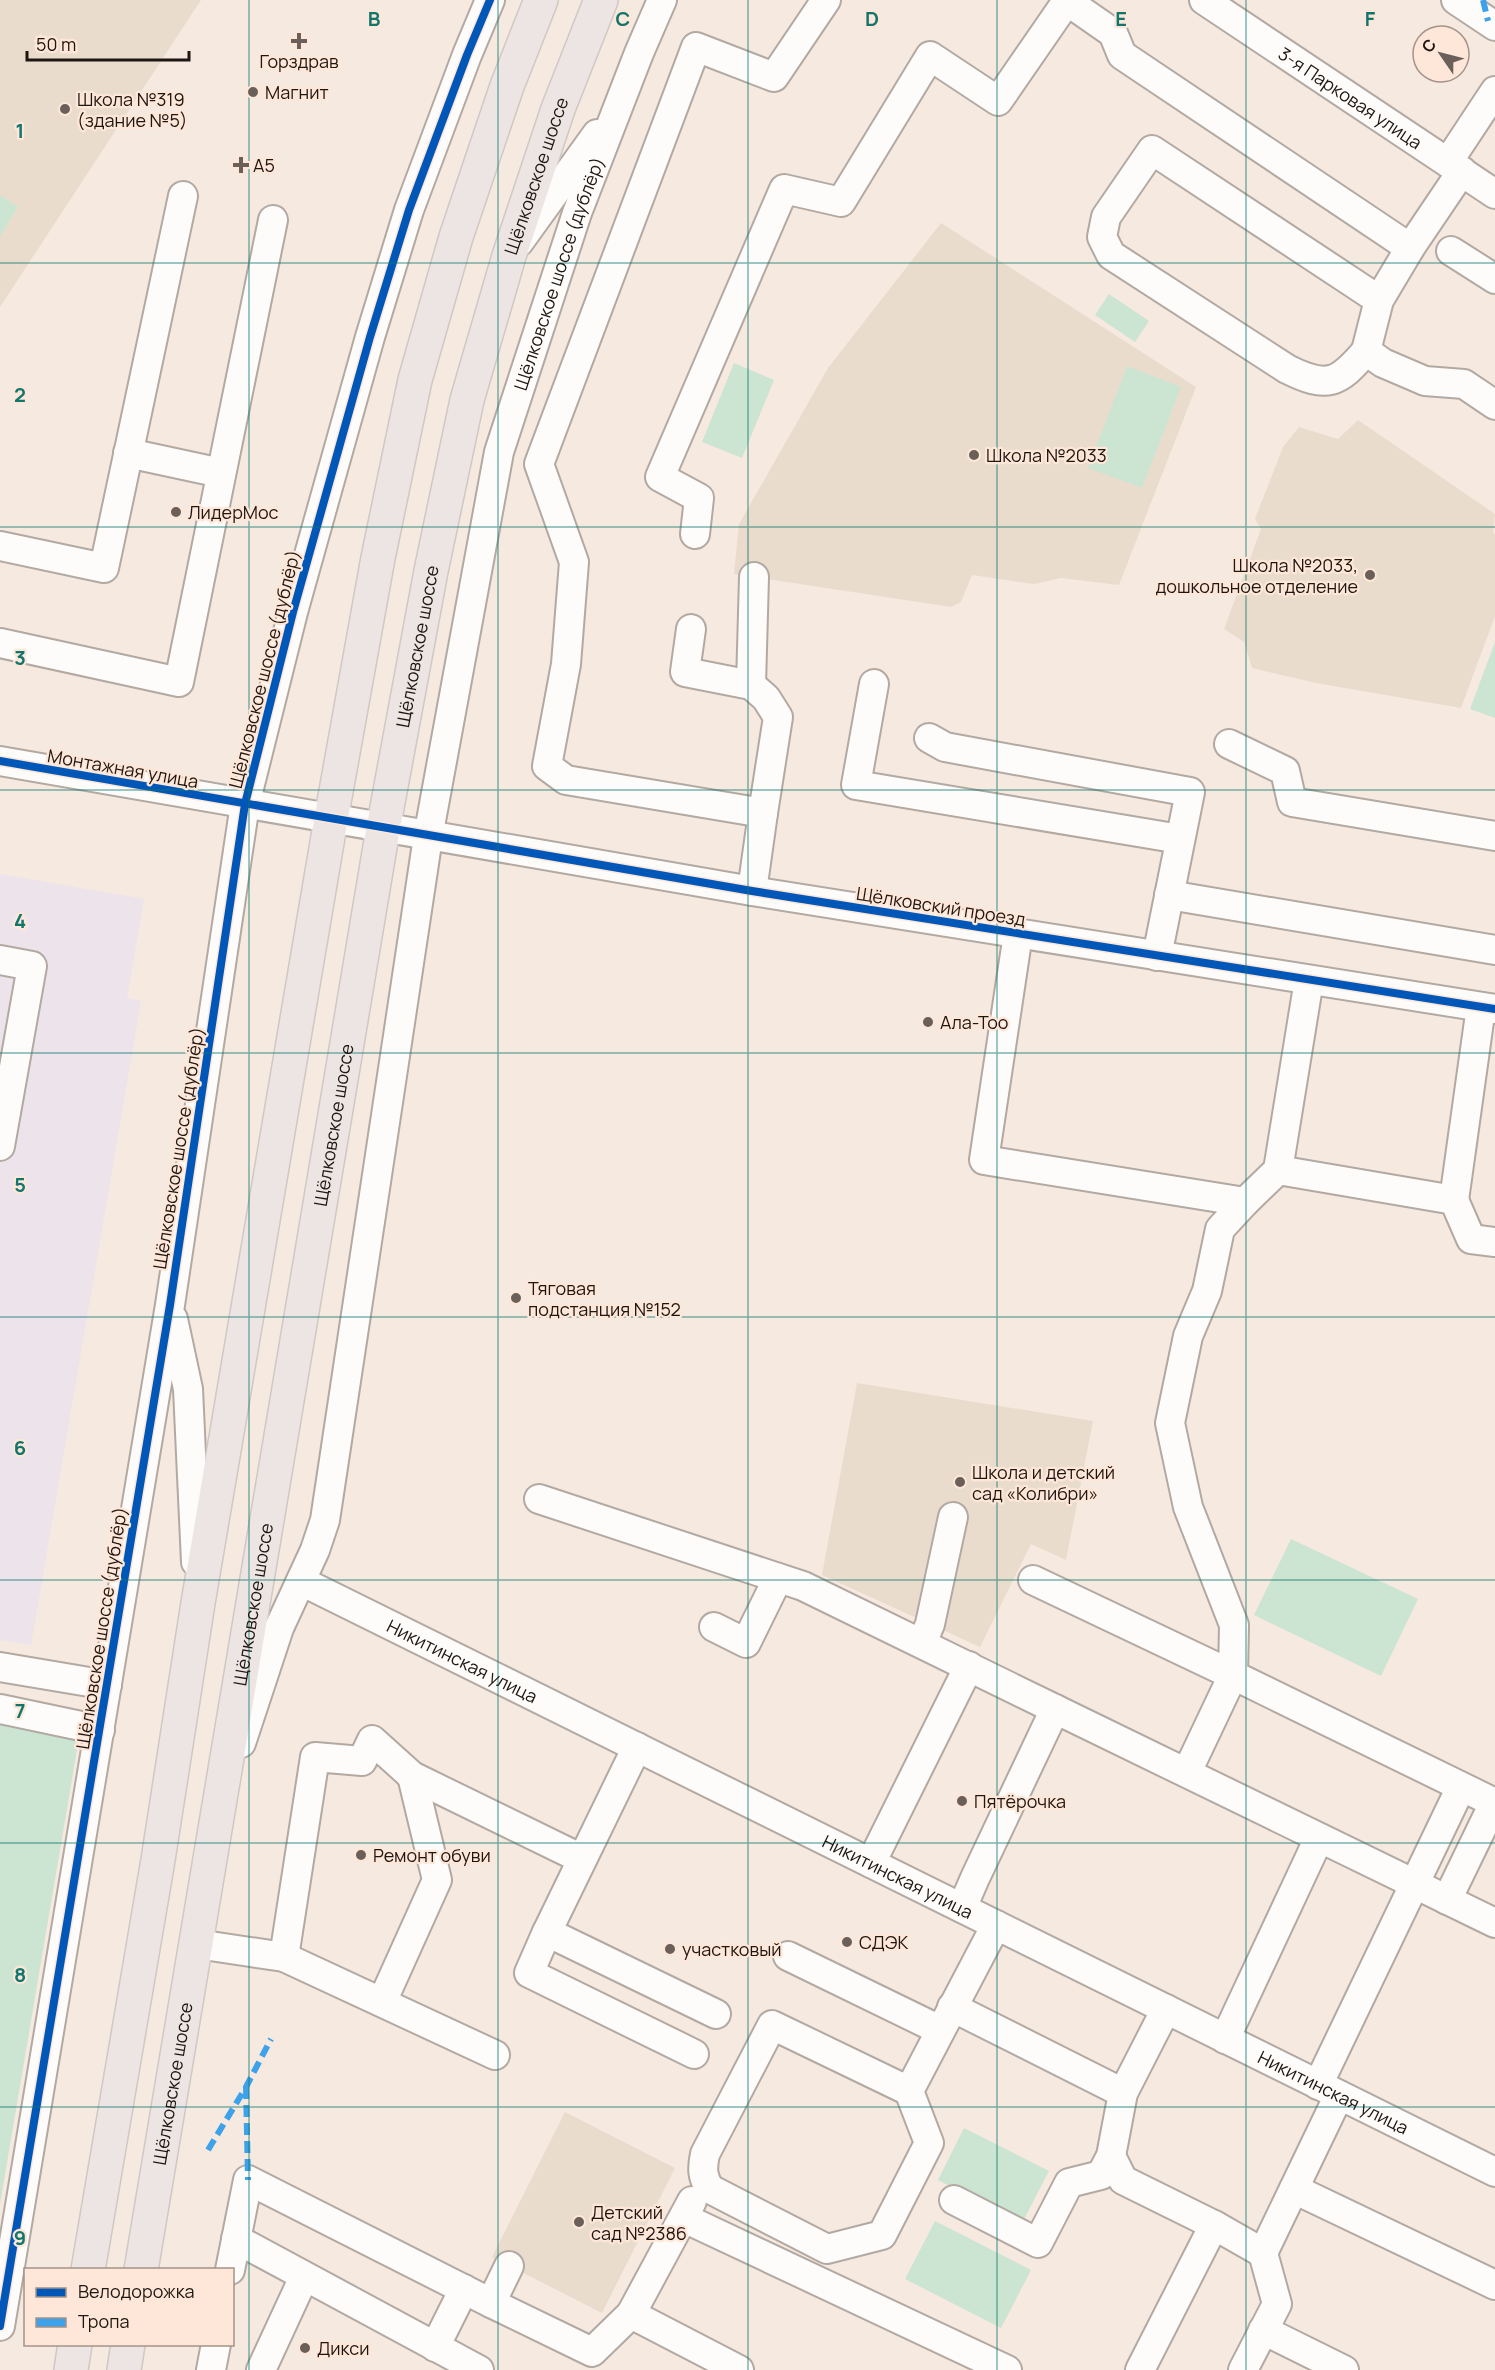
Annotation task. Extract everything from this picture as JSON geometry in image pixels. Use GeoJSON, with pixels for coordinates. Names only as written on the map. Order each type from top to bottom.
{"type":"FeatureCollection","features":[{"type":"Feature","properties":{"kind":"main road"},"geometry":{"type":"LineString","coordinates":[[88,2268],[158,1860],[198,1603],[331,819],[378,558],[415,380],[460,226],[507,86],[542,0]]}},
{"type":"Feature","properties":{"kind":"main road","name":"Щёлковское шоссе"},"geometry":{"type":"LineString","coordinates":[[141,2268],[383,829],[430,571],[467,400],[509,256],[558,109],[601,0]]}},
{"type":"Feature","properties":{"kind":"main road"},"geometry":{"type":"LineString","coordinates":[[71,2370],[75,2346]]}},
{"type":"Feature","properties":{"kind":"main road"},"geometry":{"type":"LineString","coordinates":[[124,2370],[128,2346]]}},
{"type":"Feature","properties":{"kind":"street","name":"Щёлковское шоссе (дублёр)"},"geometry":{"type":"LineString","coordinates":[[0,2326],[170,1305],[245,804],[293,612],[370,337],[409,210],[490,0]]}},
{"type":"Feature","properties":{"kind":"street","name":"Щёлковское шоссе (дублёр)"},"geometry":{"type":"LineString","coordinates":[[218,1820],[279,1628],[301,1581],[325,1520],[428,837],[499,452],[577,213],[662,0]]}},
{"type":"Feature","properties":{"kind":"street"},"geometry":{"type":"LineString","coordinates":[[763,813],[566,780],[547,766],[566,664],[574,562],[539,464],[696,47],[774,77],[826,0]]}},
{"type":"Feature","properties":{"kind":"street","name":"3-я Парковая улица"},"geometry":{"type":"LineString","coordinates":[[1204,0],[1495,194]]}},
{"type":"Feature","properties":{"kind":"street"},"geometry":{"type":"LineString","coordinates":[[1456,0],[1495,26]]}},
{"type":"Feature","properties":{"kind":"street"},"geometry":{"type":"LineString","coordinates":[[695,534],[699,498],[660,477],[784,189],[840,202],[930,56],[998,101],[1066,1],[1113,33],[1122,55],[1410,248]]}},
{"type":"Feature","properties":{"kind":"street"},"geometry":{"type":"LineString","coordinates":[[1379,300],[1152,150],[1106,217],[1102,237],[1111,255],[1287,369],[1308,379],[1330,382],[1349,371],[1366,351],[1379,300],[1455,167],[1495,91]]}},
{"type":"Feature","properties":{"kind":"street"},"geometry":{"type":"LineString","coordinates":[[509,256],[621,100]]}},
{"type":"Feature","properties":{"kind":"street"},"geometry":{"type":"LineString","coordinates":[[0,546],[104,568],[183,196]]}},
{"type":"Feature","properties":{"kind":"street"},"geometry":{"type":"LineString","coordinates":[[0,643],[178,682],[273,220]]}},
{"type":"Feature","properties":{"kind":"street"},"geometry":{"type":"LineString","coordinates":[[1451,251],[1495,279]]}},
{"type":"Feature","properties":{"kind":"street"},"geometry":{"type":"LineString","coordinates":[[1366,351],[1383,363],[1425,381],[1464,384],[1495,405]]}},
{"type":"Feature","properties":{"kind":"street"},"geometry":{"type":"LineString","coordinates":[[128,453],[221,473]]}},
{"type":"Feature","properties":{"kind":"street"},"geometry":{"type":"LineString","coordinates":[[751,685],[754,577]]}},
{"type":"Feature","properties":{"kind":"street"},"geometry":{"type":"LineString","coordinates":[[691,629],[685,672],[751,685],[766,698],[778,717],[752,891]]}},
{"type":"Feature","properties":{"kind":"street"},"geometry":{"type":"LineString","coordinates":[[874,684],[856,785],[1180,838]]}},
{"type":"Feature","properties":{"kind":"street"},"geometry":{"type":"LineString","coordinates":[[929,738],[945,747],[1190,792],[1157,956]]}},
{"type":"Feature","properties":{"kind":"street"},"geometry":{"type":"LineString","coordinates":[[1229,744],[1286,771],[1293,802],[1495,836]]}},
{"type":"Feature","properties":{"kind":"street","name":"Монтажная улица"},"geometry":{"type":"LineString","coordinates":[[0,761],[383,829]]}},
{"type":"Feature","properties":{"kind":"street","name":"Щёлковский проезд"},"geometry":{"type":"LineString","coordinates":[[383,829],[752,891],[1488,1008]]}},
{"type":"Feature","properties":{"kind":"street"},"geometry":{"type":"LineString","coordinates":[[1169,895],[1495,950]]}},
{"type":"Feature","properties":{"kind":"street"},"geometry":{"type":"LineString","coordinates":[[1018,934],[984,1160],[1245,1202]]}},
{"type":"Feature","properties":{"kind":"street"},"geometry":{"type":"LineString","coordinates":[[0,960],[32,966],[0,1146]]}},
{"type":"Feature","properties":{"kind":"street"},"geometry":{"type":"LineString","coordinates":[[1187,1772],[1233,1675],[1234,1625],[1188,1507],[1170,1423],[1188,1336],[1207,1291],[1220,1229],[1278,1170],[1309,980]]}},
{"type":"Feature","properties":{"kind":"street"},"geometry":{"type":"LineString","coordinates":[[1488,1008],[1454,1200],[1471,1239],[1495,1242]]}},
{"type":"Feature","properties":{"kind":"street"},"geometry":{"type":"LineString","coordinates":[[1278,1170],[1454,1200]]}},
{"type":"Feature","properties":{"kind":"street"},"geometry":{"type":"LineString","coordinates":[[170,1305],[188,1389],[198,1603]]}},
{"type":"Feature","properties":{"kind":"street"},"geometry":{"type":"LineString","coordinates":[[539,1499],[803,1586],[1495,1923]]}},
{"type":"Feature","properties":{"kind":"street"},"geometry":{"type":"LineString","coordinates":[[922,1643],[930,1624],[953,1517]]}},
{"type":"Feature","properties":{"kind":"street"},"geometry":{"type":"LineString","coordinates":[[714,1627],[746,1643],[778,1578]]}},
{"type":"Feature","properties":{"kind":"street"},"geometry":{"type":"LineString","coordinates":[[1033,1580],[1495,1803],[1447,1900]]}},
{"type":"Feature","properties":{"kind":"street","name":"Никитинская улица"},"geometry":{"type":"LineString","coordinates":[[301,1581],[1495,2172]]}},
{"type":"Feature","properties":{"kind":"street"},"geometry":{"type":"LineString","coordinates":[[871,1863],[969,1666]]}},
{"type":"Feature","properties":{"kind":"street"},"geometry":{"type":"LineString","coordinates":[[0,1667],[107,1685]]}},
{"type":"Feature","properties":{"kind":"street"},"geometry":{"type":"LineString","coordinates":[[0,1709],[100,1730]]}},
{"type":"Feature","properties":{"kind":"street"},"geometry":{"type":"LineString","coordinates":[[963,1908],[975,1878],[1056,1709]]}},
{"type":"Feature","properties":{"kind":"street"},"geometry":{"type":"LineString","coordinates":[[284,1957],[315,1757],[362,1761],[372,1740],[412,1776],[582,1859]]}},
{"type":"Feature","properties":{"kind":"street"},"geometry":{"type":"LineString","coordinates":[[637,1747],[529,1973],[694,2054]]}},
{"type":"Feature","properties":{"kind":"street"},"geometry":{"type":"LineString","coordinates":[[382,2002],[437,1880],[412,1776]]}},
{"type":"Feature","properties":{"kind":"street"},"geometry":{"type":"LineString","coordinates":[[1243,2370],[1277,2304],[1263,2253],[1294,2189],[1329,2090],[1414,1884],[1461,1787]]}},
{"type":"Feature","properties":{"kind":"street"},"geometry":{"type":"LineString","coordinates":[[1225,2038],[1319,1838]]}},
{"type":"Feature","properties":{"kind":"street"},"geometry":{"type":"LineString","coordinates":[[909,2091],[772,2025],[705,2154],[702,2168],[704,2181],[710,2189],[827,2249],[882,2235],[929,2143],[909,2091],[996,1925]]}},
{"type":"Feature","properties":{"kind":"street"},"geometry":{"type":"LineString","coordinates":[[547,1932],[716,2014]]}},
{"type":"Feature","properties":{"kind":"street"},"geometry":{"type":"LineString","coordinates":[[197,1944],[284,1957],[495,2055]]}},
{"type":"Feature","properties":{"kind":"street"},"geometry":{"type":"LineString","coordinates":[[788,1956],[946,2018],[1123,2093]]}},
{"type":"Feature","properties":{"kind":"street"},"geometry":{"type":"LineString","coordinates":[[1115,2178],[1123,2093],[1166,2009]]}},
{"type":"Feature","properties":{"kind":"street"},"geometry":{"type":"LineString","coordinates":[[954,2200],[1038,2243],[1069,2183],[1101,2175],[1115,2178],[1214,2224],[1263,2253]]}},
{"type":"Feature","properties":{"kind":"street"},"geometry":{"type":"LineString","coordinates":[[230,2268],[248,2180],[592,2352],[631,2314],[688,2209],[1007,2370]]}},
{"type":"Feature","properties":{"kind":"street"},"geometry":{"type":"LineString","coordinates":[[1294,2189],[1495,2285]]}},
{"type":"Feature","properties":{"kind":"street"},"geometry":{"type":"LineString","coordinates":[[1140,2370],[1214,2224]]}},
{"type":"Feature","properties":{"kind":"street"},"geometry":{"type":"LineString","coordinates":[[236,2239],[479,2370]]}},
{"type":"Feature","properties":{"kind":"street"},"geometry":{"type":"LineString","coordinates":[[491,2303],[509,2266]]}},
{"type":"Feature","properties":{"kind":"street"},"geometry":{"type":"LineString","coordinates":[[261,2370],[304,2277]]}},
{"type":"Feature","properties":{"kind":"street"},"geometry":{"type":"LineString","coordinates":[[435,2347],[464,2289]]}},
{"type":"Feature","properties":{"kind":"street"},"geometry":{"type":"LineString","coordinates":[[631,2314],[739,2370]]}},
{"type":"Feature","properties":{"kind":"street"},"geometry":{"type":"LineString","coordinates":[[1263,2330],[1344,2370]]}},
{"type":"Feature","properties":{"kind":"street"},"geometry":{"type":"LineString","coordinates":[[211,2370],[216,2346]]}},
{"type":"Feature","properties":{"kind":"shaded area","name":"Школа №319 (здание №5)"},"geometry":{"type":"Polygon","coordinates":[[[0,0],[201,0],[0,307],[0,0]]]}},
{"type":"Feature","properties":{"kind":"shaded area","name":"Школа №2033"},"geometry":{"type":"Polygon","coordinates":[[[941,223],[1196,387],[1119,585],[1061,578],[1034,584],[972,575],[961,602],[951,607],[734,574],[739,524],[828,368],[941,223]]]}},
{"type":"Feature","properties":{"kind":"shaded area","name":"Школа №2033, дошкольное отделение"},"geometry":{"type":"Polygon","coordinates":[[[1358,420],[1495,514],[1493,533],[1495,534],[1495,616],[1461,708],[1316,683],[1252,668],[1244,642],[1224,629],[1261,529],[1255,519],[1283,447],[1299,427],[1338,439],[1358,420]]]}},
{"type":"Feature","properties":{"kind":"shaded area"},"geometry":{"type":"Polygon","coordinates":[[[0,874],[144,899],[127,998],[141,1001],[31,1645],[0,1640],[0,874]]]}},
{"type":"Feature","properties":{"kind":"shaded area","name":"Школа и детский сад «Колибри»"},"geometry":{"type":"Polygon","coordinates":[[[857,1383],[1093,1421],[1066,1560],[1031,1544],[980,1647],[822,1575],[857,1383]]]}},
{"type":"Feature","properties":{"kind":"shaded area","name":"Детский сад №2386"},"geometry":{"type":"Polygon","coordinates":[[[565,2112],[675,2168],[602,2313],[492,2257],[565,2112]]]}},
{"type":"Feature","properties":{"kind":"green space"},"geometry":{"type":"Polygon","coordinates":[[[0,195],[18,207],[0,236],[0,195]]]}},
{"type":"Feature","properties":{"kind":"green space"},"geometry":{"type":"Polygon","coordinates":[[[1109,294],[1149,321],[1135,342],[1095,315],[1109,294]]]}},
{"type":"Feature","properties":{"kind":"green space"},"geometry":{"type":"Polygon","coordinates":[[[734,363],[774,380],[742,458],[702,442],[734,363]]]}},
{"type":"Feature","properties":{"kind":"green space"},"geometry":{"type":"Polygon","coordinates":[[[1127,366],[1181,387],[1142,488],[1088,468],[1127,366]]]}},
{"type":"Feature","properties":{"kind":"green space"},"geometry":{"type":"Polygon","coordinates":[[[1495,642],[1495,718],[1470,709],[1495,642]]]}},
{"type":"Feature","properties":{"kind":"green space"},"geometry":{"type":"Polygon","coordinates":[[[1291,1539],[1418,1599],[1381,1676],[1254,1615],[1291,1539]]]}},
{"type":"Feature","properties":{"kind":"green space"},"geometry":{"type":"Polygon","coordinates":[[[0,1718],[80,1732],[0,2204],[0,1718]]]}},
{"type":"Feature","properties":{"kind":"green space"},"geometry":{"type":"Polygon","coordinates":[[[964,2128],[1049,2171],[1022,2223],[938,2180],[964,2128]]]}},
{"type":"Feature","properties":{"kind":"green space"},"geometry":{"type":"Polygon","coordinates":[[[935,2221],[1031,2270],[1001,2328],[905,2279],[935,2221]]]}},
{"type":"Feature","properties":{"kind":"marked path"},"geometry":{"type":"LineString","coordinates":[[1483,0],[1488,21]]}},
{"type":"Feature","properties":{"kind":"marked path"},"geometry":{"type":"LineString","coordinates":[[208,2150],[246,2087],[271,2039]]}},
{"type":"Feature","properties":{"kind":"marked path"},"geometry":{"type":"LineString","coordinates":[[246,2087],[248,2180]]}},
{"type":"Feature","properties":{"kind":"cycle path"},"geometry":{"type":"LineString","coordinates":[[0,2326],[170,1305],[245,804],[293,612],[370,337],[409,210],[490,0]]}},
{"type":"Feature","properties":{"kind":"cycle path"},"geometry":{"type":"LineString","coordinates":[[0,761],[752,891],[1495,1009]]}},
{"type":"Feature","properties":{"kind":"place","name":"Горздрав"},"geometry":{"type":"Point","coordinates":[299,41]}},
{"type":"Feature","properties":{"kind":"place","name":"Магнит"},"geometry":{"type":"Point","coordinates":[253,92]}},
{"type":"Feature","properties":{"kind":"place","name":"Школа №319 (здание №5)"},"geometry":{"type":"Point","coordinates":[65,109]}},
{"type":"Feature","properties":{"kind":"place","name":"А5"},"geometry":{"type":"Point","coordinates":[241,165]}},
{"type":"Feature","properties":{"kind":"place","name":"Школа №2033"},"geometry":{"type":"Point","coordinates":[974,455]}},
{"type":"Feature","properties":{"kind":"place","name":"ЛидерМос"},"geometry":{"type":"Point","coordinates":[176,512]}},
{"type":"Feature","properties":{"kind":"place","name":"Школа №2033, дошкольное отделение"},"geometry":{"type":"Point","coordinates":[1370,575]}},
{"type":"Feature","properties":{"kind":"place","name":"Ала-Тоо"},"geometry":{"type":"Point","coordinates":[928,1022]}},
{"type":"Feature","properties":{"kind":"place","name":"Тяговая подстанция №152"},"geometry":{"type":"Point","coordinates":[516,1298]}},
{"type":"Feature","properties":{"kind":"place","name":"Школа и детский сад «Колибри»"},"geometry":{"type":"Point","coordinates":[960,1482]}},
{"type":"Feature","properties":{"kind":"place","name":"Пятёрочка"},"geometry":{"type":"Point","coordinates":[962,1801]}},
{"type":"Feature","properties":{"kind":"place","name":"Ремонт обуви"},"geometry":{"type":"Point","coordinates":[361,1855]}},
{"type":"Feature","properties":{"kind":"place","name":"СДЭК"},"geometry":{"type":"Point","coordinates":[847,1942]}},
{"type":"Feature","properties":{"kind":"place","name":"участковый"},"geometry":{"type":"Point","coordinates":[670,1949]}},
{"type":"Feature","properties":{"kind":"place","name":"Детский сад №2386"},"geometry":{"type":"Point","coordinates":[579,2222]}},
{"type":"Feature","properties":{"kind":"place","name":"Дикси"},"geometry":{"type":"Point","coordinates":[305,2348]}}]}
